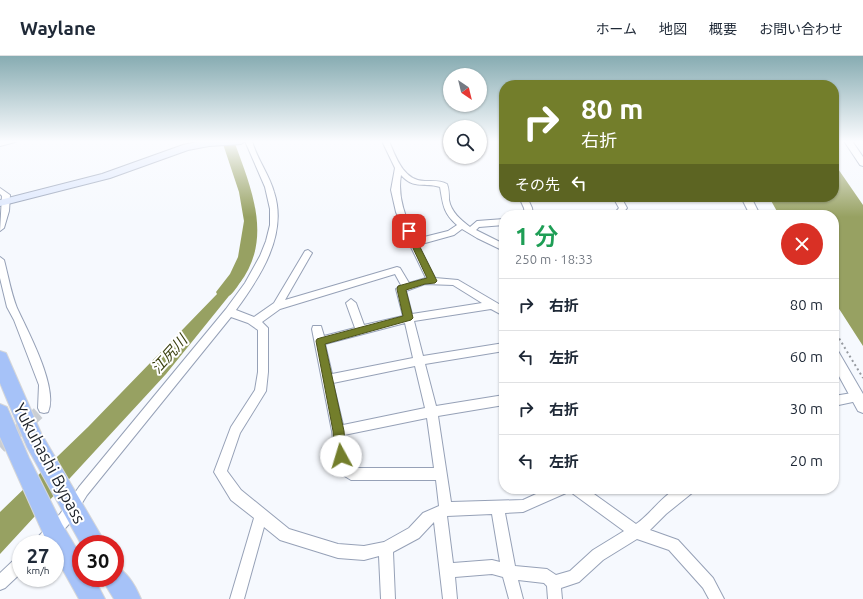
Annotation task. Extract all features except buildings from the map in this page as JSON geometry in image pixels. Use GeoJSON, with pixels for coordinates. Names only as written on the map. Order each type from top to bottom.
{"type":"FeatureCollection","features":[{"type":"Feature","properties":{"kind":"highway","name":"Yukuhashi Bypass"},"geometry":{"type":"LineString","coordinates":[[0,358],[14,395],[34,440],[89,535]]}},
{"type":"Feature","properties":{"kind":"highway","name":"Yukuhashi Bypass"},"geometry":{"type":"LineString","coordinates":[[0,412],[48,532],[93,599]]}},
{"type":"Feature","properties":{"kind":"highway"},"geometry":{"type":"LineString","coordinates":[[120,587],[129,599]]}},
{"type":"Feature","properties":{"kind":"main road"},"geometry":{"type":"LineString","coordinates":[[3,202],[67,187],[106,176],[133,166]]}},
{"type":"Feature","properties":{"kind":"street"},"geometry":{"type":"LineString","coordinates":[[48,532],[84,491],[229,312],[245,291],[257,271],[266,253],[274,228],[275,217],[271,193],[259,166]]}},
{"type":"Feature","properties":{"kind":"street"},"geometry":{"type":"LineString","coordinates":[[398,168],[412,180],[441,184],[444,186],[444,197],[447,208],[462,225],[499,245]]}},
{"type":"Feature","properties":{"kind":"street"},"geometry":{"type":"LineString","coordinates":[[398,168],[395,189],[399,208],[413,243],[432,281]]}},
{"type":"Feature","properties":{"kind":"street"},"geometry":{"type":"LineString","coordinates":[[0,190],[6,195],[3,202],[0,228]]}},
{"type":"Feature","properties":{"kind":"street"},"geometry":{"type":"LineString","coordinates":[[472,231],[476,224],[499,222]]}},
{"type":"Feature","properties":{"kind":"street"},"geometry":{"type":"LineString","coordinates":[[413,243],[451,233],[462,225]]}},
{"type":"Feature","properties":{"kind":"street"},"geometry":{"type":"LineString","coordinates":[[277,306],[308,253]]}},
{"type":"Feature","properties":{"kind":"street"},"geometry":{"type":"LineString","coordinates":[[0,260],[12,307],[19,320],[44,385],[44,408]]}},
{"type":"Feature","properties":{"kind":"street"},"geometry":{"type":"LineString","coordinates":[[254,322],[277,306],[397,270],[407,287]]}},
{"type":"Feature","properties":{"kind":"street"},"geometry":{"type":"LineString","coordinates":[[450,599],[441,474],[432,412],[401,289],[425,281],[455,282],[499,309]]}},
{"type":"Feature","properties":{"kind":"street"},"geometry":{"type":"LineString","coordinates":[[351,303],[362,330]]}},
{"type":"Feature","properties":{"kind":"street"},"geometry":{"type":"LineString","coordinates":[[320,341],[408,318],[493,305]]}},
{"type":"Feature","properties":{"kind":"street"},"geometry":{"type":"LineString","coordinates":[[229,312],[254,322],[263,328],[263,372],[260,391],[235,431],[220,472],[236,495],[285,535],[338,551],[364,553],[386,548],[414,533],[428,518],[443,511],[523,506],[551,494]]}},
{"type":"Feature","properties":{"kind":"street"},"geometry":{"type":"LineString","coordinates":[[317,329],[338,431],[342,468],[351,474],[441,474]]}},
{"type":"Feature","properties":{"kind":"street"},"geometry":{"type":"LineString","coordinates":[[328,379],[419,361],[499,348]]}},
{"type":"Feature","properties":{"kind":"street"},"geometry":{"type":"LineString","coordinates":[[839,364],[860,402]]}},
{"type":"Feature","properties":{"kind":"street"},"geometry":{"type":"LineString","coordinates":[[338,431],[432,412],[499,401]]}},
{"type":"Feature","properties":{"kind":"street"},"geometry":{"type":"LineString","coordinates":[[839,401],[860,402]]}},
{"type":"Feature","properties":{"kind":"street"},"geometry":{"type":"LineString","coordinates":[[583,494],[637,532],[673,545],[708,583],[717,599]]}},
{"type":"Feature","properties":{"kind":"street"},"geometry":{"type":"LineString","coordinates":[[554,583],[574,577],[598,556],[648,524],[661,509],[681,494]]}},
{"type":"Feature","properties":{"kind":"street"},"geometry":{"type":"LineString","coordinates":[[497,507],[509,572],[516,599]]}},
{"type":"Feature","properties":{"kind":"street"},"geometry":{"type":"LineString","coordinates":[[237,599],[261,516]]}},
{"type":"Feature","properties":{"kind":"street"},"geometry":{"type":"LineString","coordinates":[[386,548],[388,599]]}},
{"type":"Feature","properties":{"kind":"street"},"geometry":{"type":"LineString","coordinates":[[448,570],[492,566],[509,572],[547,576],[554,583],[555,599]]}},
{"type":"Feature","properties":{"kind":"street"},"geometry":{"type":"LineString","coordinates":[[0,583],[12,572]]}},
{"type":"Feature","properties":{"kind":"path"},"geometry":{"type":"LineString","coordinates":[[839,338],[863,378]]}},
{"type":"Feature","properties":{"kind":"water"},"geometry":{"type":"Polygon","coordinates":[[[839,170],[863,205],[863,346],[839,309],[839,210],[776,210],[772,202],[839,202],[839,170]]]}},
{"type":"Feature","properties":{"kind":"water"},"geometry":{"type":"Polygon","coordinates":[[[250,260],[241,281],[166,374],[18,535],[12,535],[12,541],[0,554],[0,512],[88,427],[250,260]]]}},
{"type":"Feature","properties":{"kind":"waterway","name":"江尻川"},"geometry":{"type":"LineString","coordinates":[[224,292],[236,277],[246,257],[251,221],[246,192],[237,166]]}},
{"type":"Feature","properties":{"kind":"tunnel"},"geometry":{"type":"LineString","coordinates":[[0,447],[44,408]]}},
{"type":"Feature","properties":{"kind":"route"},"geometry":{"type":"LineString","coordinates":[[341,456],[338,431],[320,341],[408,318],[401,289],[425,281],[432,281],[413,243],[409,231]]}}]}
